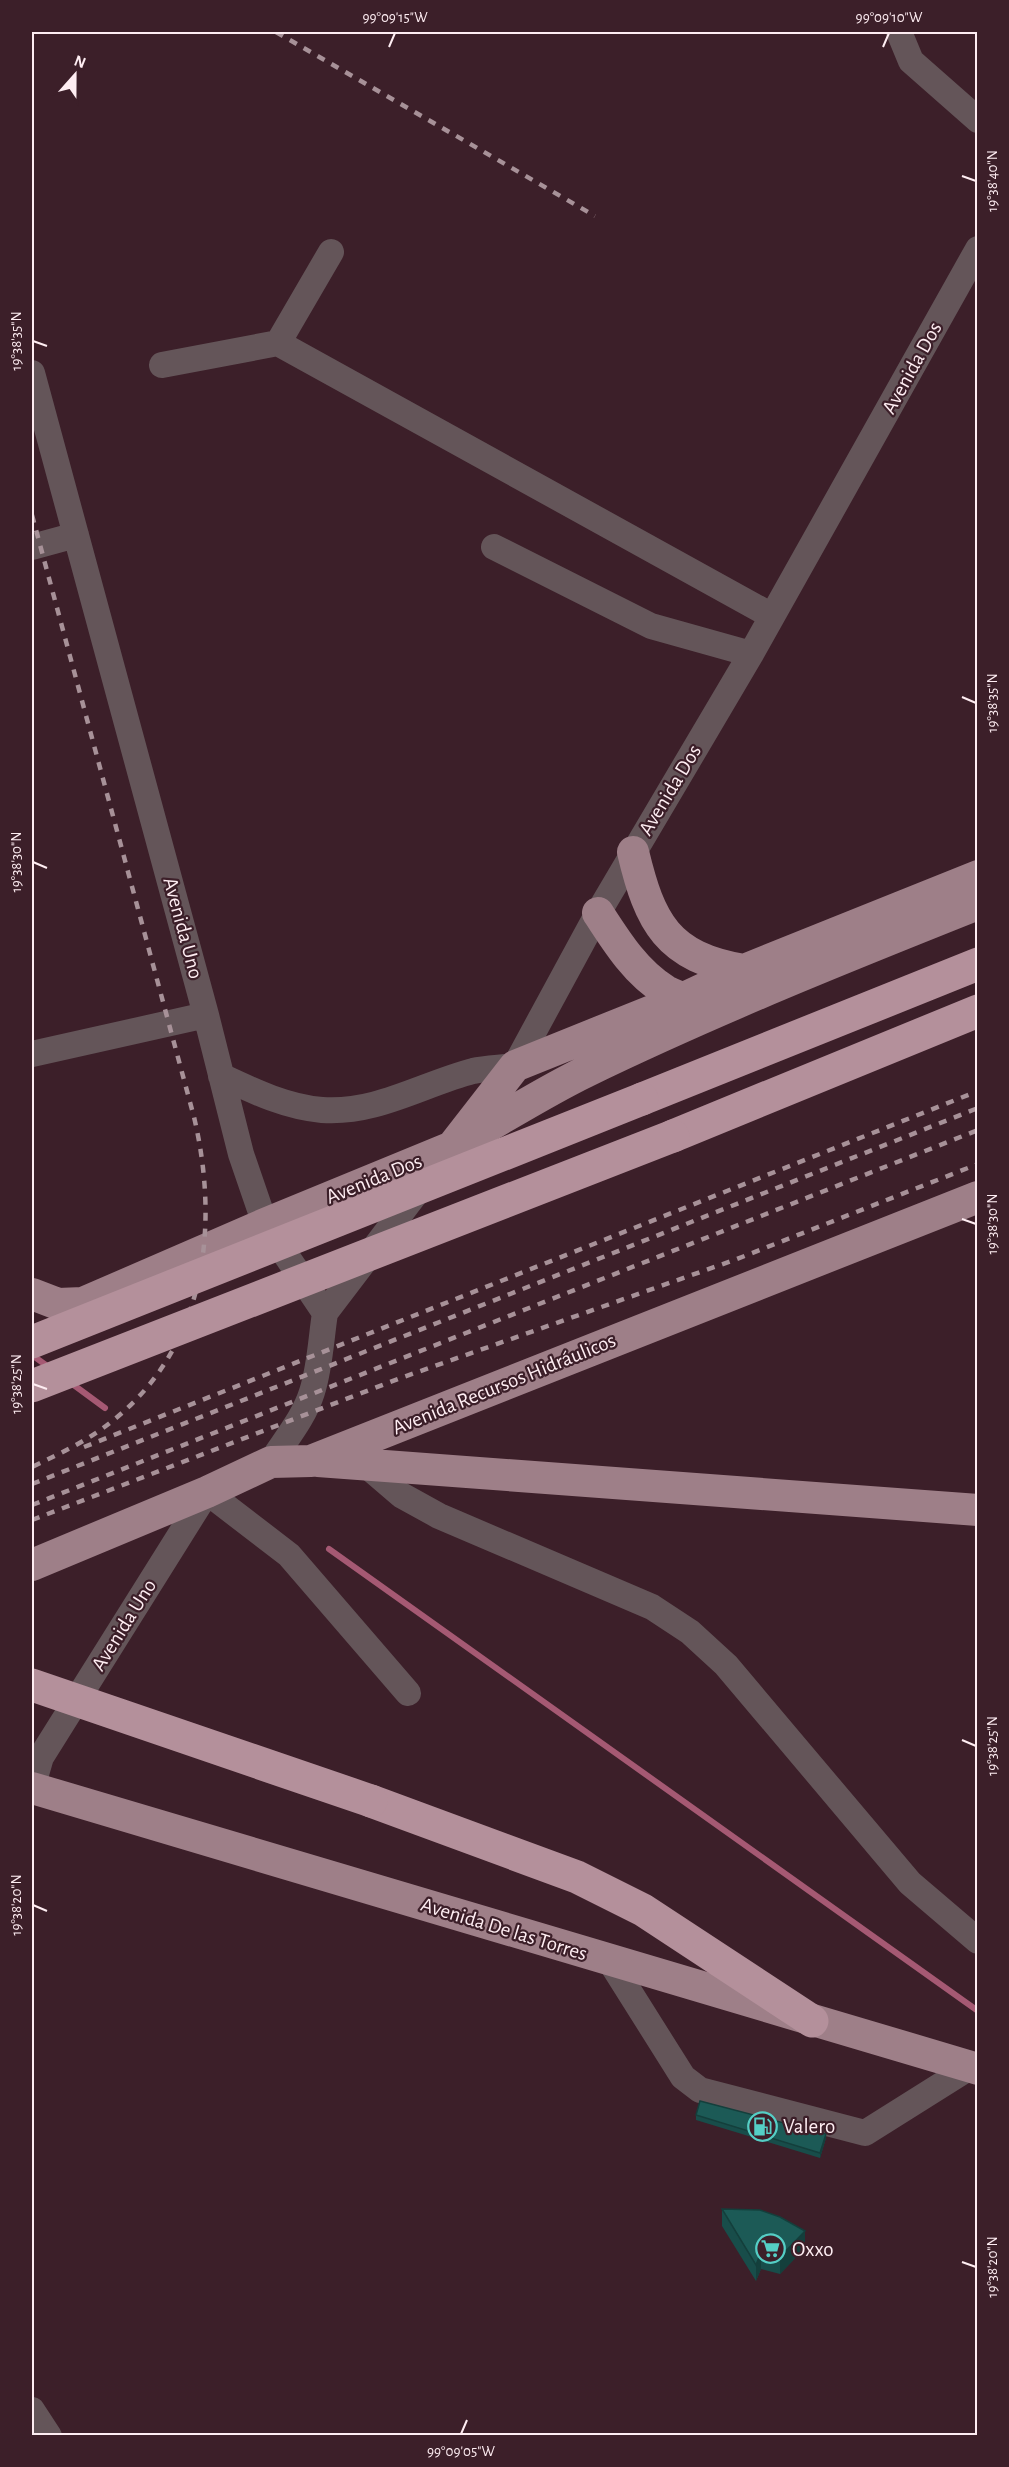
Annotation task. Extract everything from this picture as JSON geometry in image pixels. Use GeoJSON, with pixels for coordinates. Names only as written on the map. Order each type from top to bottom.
{"type":"FeatureCollection","features":[{"type":"Feature","properties":{"kind":"highway"},"geometry":{"type":"LineString","coordinates":[[32,1342],[978,964]]}},
{"type":"Feature","properties":{"kind":"highway"},"geometry":{"type":"LineString","coordinates":[[32,1386],[673,1136],[978,1011]]}},
{"type":"Feature","properties":{"kind":"highway"},"geometry":{"type":"LineString","coordinates":[[32,1684],[578,1877],[633,1905],[700,1945],[812,2021]]}},
{"type":"Feature","properties":{"kind":"main road"},"geometry":{"type":"LineString","coordinates":[[633,852],[649,909],[664,932],[686,951],[717,965],[744,970]]}},
{"type":"Feature","properties":{"kind":"main road"},"geometry":{"type":"LineString","coordinates":[[514,1066],[684,999],[744,970],[978,876]]}},
{"type":"Feature","properties":{"kind":"main road"},"geometry":{"type":"LineString","coordinates":[[452,1147],[582,1073],[714,1012],[770,987],[978,904]]}},
{"type":"Feature","properties":{"kind":"main road"},"geometry":{"type":"LineString","coordinates":[[598,913],[618,944],[638,968],[665,990],[714,1012]]}},
{"type":"Feature","properties":{"kind":"main road","name":"Avenida Dos"},"geometry":{"type":"LineString","coordinates":[[32,1294],[58,1304],[83,1303],[265,1224],[452,1147],[514,1066]]}},
{"type":"Feature","properties":{"kind":"main road","name":"Avenida Recursos Hidráulicos"},"geometry":{"type":"LineString","coordinates":[[32,1565],[207,1492],[271,1462],[311,1461],[978,1197]]}},
{"type":"Feature","properties":{"kind":"main road"},"geometry":{"type":"LineString","coordinates":[[311,1461],[978,1510]]}},
{"type":"Feature","properties":{"kind":"main road","name":"Avenida De las Torres"},"geometry":{"type":"LineString","coordinates":[[32,1788],[974,2068]]}},
{"type":"Feature","properties":{"kind":"street"},"geometry":{"type":"LineString","coordinates":[[899,32],[911,61],[978,120]]}},
{"type":"Feature","properties":{"kind":"street","name":"Avenida Dos"},"geometry":{"type":"LineString","coordinates":[[514,1066],[633,852],[751,654],[978,249]]}},
{"type":"Feature","properties":{"kind":"street"},"geometry":{"type":"LineString","coordinates":[[278,343],[331,252]]}},
{"type":"Feature","properties":{"kind":"street"},"geometry":{"type":"LineString","coordinates":[[162,365],[278,343],[772,616]]}},
{"type":"Feature","properties":{"kind":"street","name":"Avenida Uno"},"geometry":{"type":"LineString","coordinates":[[32,373],[206,1015],[241,1154],[265,1224],[324,1313]]}},
{"type":"Feature","properties":{"kind":"street"},"geometry":{"type":"LineString","coordinates":[[32,547],[76,535]]}},
{"type":"Feature","properties":{"kind":"street"},"geometry":{"type":"LineString","coordinates":[[494,547],[651,626],[751,654]]}},
{"type":"Feature","properties":{"kind":"street"},"geometry":{"type":"LineString","coordinates":[[32,1054],[206,1015]]}},
{"type":"Feature","properties":{"kind":"street"},"geometry":{"type":"LineString","coordinates":[[221,1076],[267,1098],[322,1110],[361,1107],[410,1095],[474,1071],[514,1066]]}},
{"type":"Feature","properties":{"kind":"street"},"geometry":{"type":"LineString","coordinates":[[271,1462],[302,1415],[311,1394],[318,1371],[324,1313],[452,1147]]}},
{"type":"Feature","properties":{"kind":"street"},"geometry":{"type":"LineString","coordinates":[[366,1465],[401,1495],[439,1516],[652,1607],[690,1632],[726,1665],[910,1883],[978,1941]]}},
{"type":"Feature","properties":{"kind":"street"},"geometry":{"type":"LineString","coordinates":[[207,1492],[289,1555],[408,1693]]}},
{"type":"Feature","properties":{"kind":"street","name":"Avenida Uno"},"geometry":{"type":"LineString","coordinates":[[32,1788],[36,1760],[207,1492]]}},
{"type":"Feature","properties":{"kind":"street"},"geometry":{"type":"LineString","coordinates":[[610,1960],[683,2077],[700,2090],[865,2133],[974,2068]]}},
{"type":"Feature","properties":{"kind":"street"},"geometry":{"type":"LineString","coordinates":[[32,2410],[49,2436]]}},
{"type":"Feature","properties":{"kind":"building","name":"Valero"},"geometry":{"type":"Polygon","coordinates":[[[700,2101],[826,2134],[820,2153],[696,2115],[700,2101]]]}},
{"type":"Feature","properties":{"kind":"building"},"geometry":{"type":"Polygon","coordinates":[[[722,2209],[760,2210],[780,2217],[805,2231],[780,2257],[761,2252],[756,2265],[722,2209]]]}},
{"type":"Feature","properties":{"kind":"waterway"},"geometry":{"type":"LineString","coordinates":[[32,1355],[50,1368]]}},
{"type":"Feature","properties":{"kind":"waterway"},"geometry":{"type":"LineString","coordinates":[[71,1383],[105,1408]]}},
{"type":"Feature","properties":{"kind":"waterway"},"geometry":{"type":"LineString","coordinates":[[329,1549],[978,2011]]}},
{"type":"Feature","properties":{"kind":"railway"},"geometry":{"type":"LineString","coordinates":[[276,32],[595,216]]}},
{"type":"Feature","properties":{"kind":"railway"},"geometry":{"type":"LineString","coordinates":[[32,515],[194,1117],[202,1159],[205,1201],[204,1242],[198,1283],[186,1322],[168,1359],[143,1392],[111,1422],[83,1441],[32,1467]]}},
{"type":"Feature","properties":{"kind":"railway"},"geometry":{"type":"LineString","coordinates":[[84,1447],[978,1091]]}},
{"type":"Feature","properties":{"kind":"railway"},"geometry":{"type":"LineString","coordinates":[[32,1484],[978,1108]]}},
{"type":"Feature","properties":{"kind":"railway"},"geometry":{"type":"LineString","coordinates":[[32,1505],[978,1130]]}},
{"type":"Feature","properties":{"kind":"railway"},"geometry":{"type":"LineString","coordinates":[[32,1520],[398,1379],[737,1259],[978,1164]]}},
{"type":"Feature","properties":{"kind":"place","name":"Valero"},"geometry":{"type":"Point","coordinates":[762,2126]}},
{"type":"Feature","properties":{"kind":"place","name":"Oxxo"},"geometry":{"type":"Point","coordinates":[771,2249]}}]}
